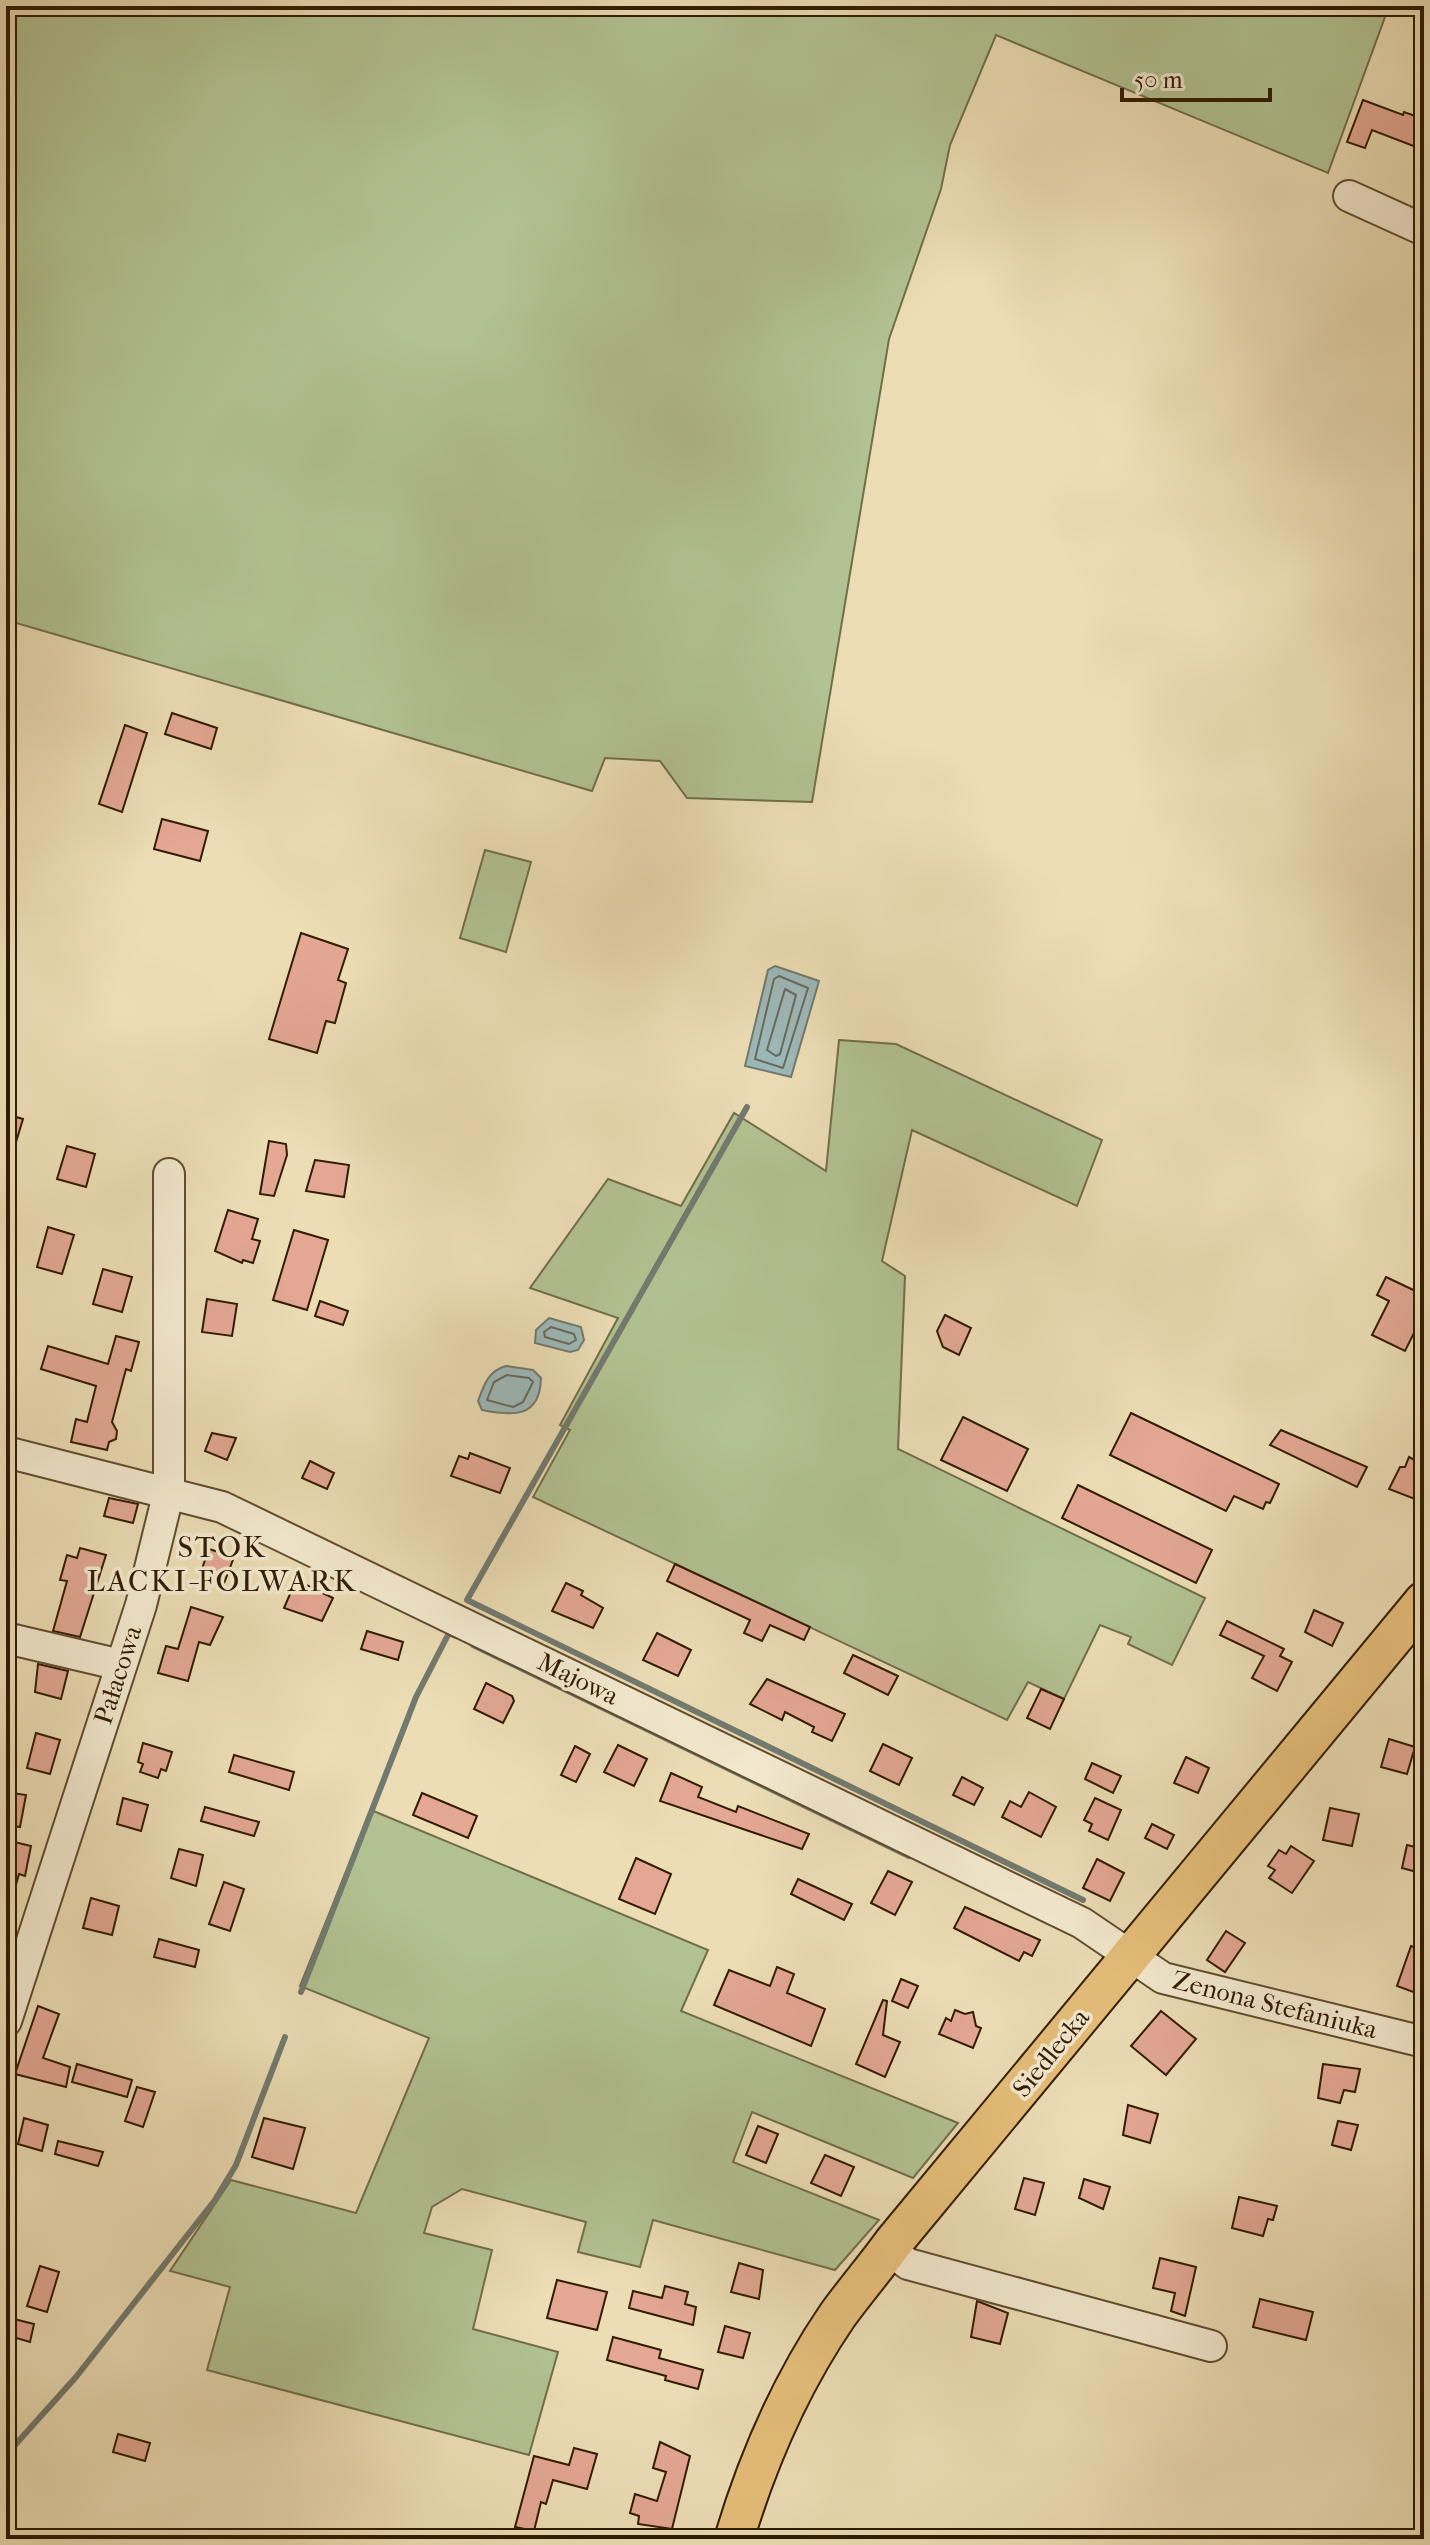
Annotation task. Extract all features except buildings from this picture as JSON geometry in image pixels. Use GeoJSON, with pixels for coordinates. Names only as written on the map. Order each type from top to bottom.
{"type":"FeatureCollection","features":[{"type":"Feature","properties":{"kind":"main road","name":"Siedlecka"},"geometry":{"type":"LineString","coordinates":[[734,2539],[765,2444],[786,2401],[837,2317],[889,2249],[1424,1601]]}},
{"type":"Feature","properties":{"kind":"street"},"geometry":{"type":"LineString","coordinates":[[1349,196],[1424,230]]}},
{"type":"Feature","properties":{"kind":"street","name":"Pałacowa"},"geometry":{"type":"LineString","coordinates":[[6,2021],[121,1665],[169,1491],[169,1174]]}},
{"type":"Feature","properties":{"kind":"street","name":"Majowa"},"geometry":{"type":"LineString","coordinates":[[6,1452],[169,1491],[222,1507],[1068,1916],[1131,1954]]}},
{"type":"Feature","properties":{"kind":"street"},"geometry":{"type":"LineString","coordinates":[[6,1638],[121,1665]]}},
{"type":"Feature","properties":{"kind":"street","name":"Zenona Stefaniuka"},"geometry":{"type":"LineString","coordinates":[[1131,1954],[1163,1978],[1424,2042]]}},
{"type":"Feature","properties":{"kind":"street"},"geometry":{"type":"LineString","coordinates":[[889,2249],[908,2264],[1211,2346]]}},
{"type":"Feature","properties":{"kind":"green space"},"geometry":{"type":"Polygon","coordinates":[[[6,6],[1389,6],[1328,173],[996,35],[950,145],[941,189],[889,339],[812,802],[687,798],[660,761],[605,758],[592,791],[6,620],[6,6]]]}},
{"type":"Feature","properties":{"kind":"green space"},"geometry":{"type":"Polygon","coordinates":[[[485,850],[531,862],[506,952],[460,938],[485,850]]]}},
{"type":"Feature","properties":{"kind":"green space"},"geometry":{"type":"Polygon","coordinates":[[[839,1040],[896,1044],[1102,1140],[1077,1206],[912,1130],[882,1261],[905,1276],[898,1449],[1205,1598],[1172,1665],[1128,1644],[1131,1637],[1100,1625],[1064,1699],[1028,1682],[1007,1720],[533,1497],[570,1430],[560,1425],[618,1318],[530,1288],[608,1179],[681,1206],[734,1113],[826,1171],[839,1040]]]}},
{"type":"Feature","properties":{"kind":"green space"},"geometry":{"type":"Polygon","coordinates":[[[371,1810],[708,1950],[681,2011],[958,2123],[913,2178],[752,2112],[733,2162],[879,2220],[835,2270],[653,2220],[640,2267],[578,2252],[586,2222],[462,2189],[432,2207],[424,2233],[492,2250],[473,2329],[558,2352],[529,2455],[207,2370],[230,2287],[170,2271],[231,2180],[356,2213],[429,2038],[300,1986],[371,1810]]]}},
{"type":"Feature","properties":{"kind":"water"},"geometry":{"type":"Polygon","coordinates":[[[775,966],[819,981],[791,1077],[745,1066],[768,970],[775,966]]]}},
{"type":"Feature","properties":{"kind":"water"},"geometry":{"type":"Polygon","coordinates":[[[549,1318],[581,1327],[584,1340],[578,1350],[570,1352],[535,1343],[536,1330],[549,1318]]]}},
{"type":"Feature","properties":{"kind":"water"},"geometry":{"type":"Polygon","coordinates":[[[506,1366],[533,1370],[541,1378],[536,1401],[522,1412],[482,1410],[478,1401],[485,1384],[495,1371],[506,1366]]]}},
{"type":"Feature","properties":{"kind":"waterway"},"geometry":{"type":"LineString","coordinates":[[747,1107],[467,1600],[1083,1900]]}},
{"type":"Feature","properties":{"kind":"waterway"},"geometry":{"type":"LineString","coordinates":[[301,1992],[416,1697],[449,1633],[456,1636]]}},
{"type":"Feature","properties":{"kind":"waterway"},"geometry":{"type":"LineString","coordinates":[[473,1645],[909,1856]]}},
{"type":"Feature","properties":{"kind":"waterway"},"geometry":{"type":"LineString","coordinates":[[6,2455],[76,2377],[215,2200],[236,2165],[285,2037]]}},
{"type":"Feature","properties":{"kind":"district","name":"STOK LACKI-FOLWARK"},"geometry":{"type":"Point","coordinates":[222,1564]}}]}
